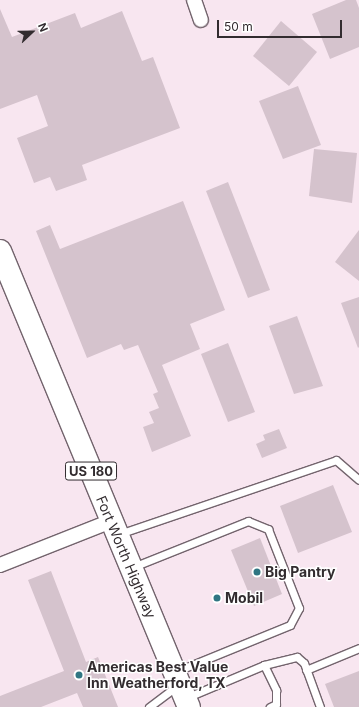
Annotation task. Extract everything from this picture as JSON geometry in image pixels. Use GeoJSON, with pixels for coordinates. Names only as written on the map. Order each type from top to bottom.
{"type":"FeatureCollection","features":[{"type":"Feature","properties":{"kind":"main road","name":"Fort Worth Highway"},"geometry":{"type":"LineString","coordinates":[[0,251],[182,693]]}},
{"type":"Feature","properties":{"kind":"street"},"geometry":{"type":"LineString","coordinates":[[194,0],[201,20]]}},
{"type":"Feature","properties":{"kind":"street"},"geometry":{"type":"LineString","coordinates":[[0,565],[114,528]]}},
{"type":"Feature","properties":{"kind":"lane"},"geometry":{"type":"LineString","coordinates":[[114,528],[336,460],[359,480]]}},
{"type":"Feature","properties":{"kind":"lane"},"geometry":{"type":"LineString","coordinates":[[130,568],[248,521],[268,529],[299,608],[290,625],[182,693]]}},
{"type":"Feature","properties":{"kind":"lane"},"geometry":{"type":"LineString","coordinates":[[306,670],[359,648]]}},
{"type":"Feature","properties":{"kind":"lane"},"geometry":{"type":"LineString","coordinates":[[149,707],[182,693],[264,664],[297,657],[306,670],[320,707]]}},
{"type":"Feature","properties":{"kind":"lane"},"geometry":{"type":"LineString","coordinates":[[264,664],[276,690],[276,704],[270,707]]}},
{"type":"Feature","properties":{"kind":"building"},"geometry":{"type":"Polygon","coordinates":[[[346,0],[356,0],[359,8],[359,47],[330,59],[312,14],[346,0]]]}},
{"type":"Feature","properties":{"kind":"building"},"geometry":{"type":"Polygon","coordinates":[[[0,9],[12,37],[75,13],[81,28],[122,11],[142,61],[153,57],[180,128],[82,165],[87,180],[56,191],[50,177],[34,183],[17,138],[48,126],[37,95],[0,109],[0,9]]]}},
{"type":"Feature","properties":{"kind":"building"},"geometry":{"type":"Polygon","coordinates":[[[281,21],[317,52],[289,86],[253,56],[281,21]]]}},
{"type":"Feature","properties":{"kind":"building"},"geometry":{"type":"Polygon","coordinates":[[[298,86],[321,145],[283,159],[259,101],[298,86]]]}},
{"type":"Feature","properties":{"kind":"building"},"geometry":{"type":"Polygon","coordinates":[[[314,149],[357,153],[352,203],[309,196],[314,149]]]}},
{"type":"Feature","properties":{"kind":"building"},"geometry":{"type":"Polygon","coordinates":[[[228,182],[270,290],[248,298],[206,191],[228,182]]]}},
{"type":"Feature","properties":{"kind":"building"},"geometry":{"type":"Polygon","coordinates":[[[183,201],[225,310],[190,324],[200,349],[162,365],[191,436],[152,452],[143,427],[154,423],[149,412],[159,408],[153,394],[158,392],[138,345],[124,350],[121,344],[87,358],[36,231],[50,225],[60,249],[183,201]]]}},
{"type":"Feature","properties":{"kind":"building"},"geometry":{"type":"Polygon","coordinates":[[[359,230],[359,281],[335,262],[359,230]]]}},
{"type":"Feature","properties":{"kind":"building"},"geometry":{"type":"Polygon","coordinates":[[[359,297],[359,347],[358,348],[341,303],[359,297]]]}},
{"type":"Feature","properties":{"kind":"building"},"geometry":{"type":"Polygon","coordinates":[[[297,316],[323,386],[294,394],[269,326],[297,316]]]}},
{"type":"Feature","properties":{"kind":"building"},"geometry":{"type":"Polygon","coordinates":[[[228,343],[255,412],[228,422],[201,354],[228,343]]]}},
{"type":"Feature","properties":{"kind":"building"},"geometry":{"type":"Polygon","coordinates":[[[279,429],[287,448],[262,458],[256,444],[265,440],[263,435],[279,429]]]}},
{"type":"Feature","properties":{"kind":"building"},"geometry":{"type":"Polygon","coordinates":[[[333,485],[352,532],[298,553],[280,506],[333,485]]]}},
{"type":"Feature","properties":{"kind":"building","name":"Big Pantry"},"geometry":{"type":"Polygon","coordinates":[[[260,538],[282,594],[254,606],[231,550],[260,538]]]}},
{"type":"Feature","properties":{"kind":"building"},"geometry":{"type":"Polygon","coordinates":[[[51,571],[86,662],[98,657],[118,707],[83,707],[77,693],[41,707],[0,707],[0,696],[64,671],[28,580],[51,571]]]}},
{"type":"Feature","properties":{"kind":"building"},"geometry":{"type":"Polygon","coordinates":[[[359,671],[359,707],[334,707],[325,684],[359,671]]]}},
{"type":"Feature","properties":{"kind":"place","name":"Big Pantry"},"geometry":{"type":"Point","coordinates":[257,572]}},
{"type":"Feature","properties":{"kind":"place","name":"Mobil"},"geometry":{"type":"Point","coordinates":[217,598]}},
{"type":"Feature","properties":{"kind":"place","name":"Americas Best Value Inn Weatherford, TX"},"geometry":{"type":"Point","coordinates":[79,675]}}]}
